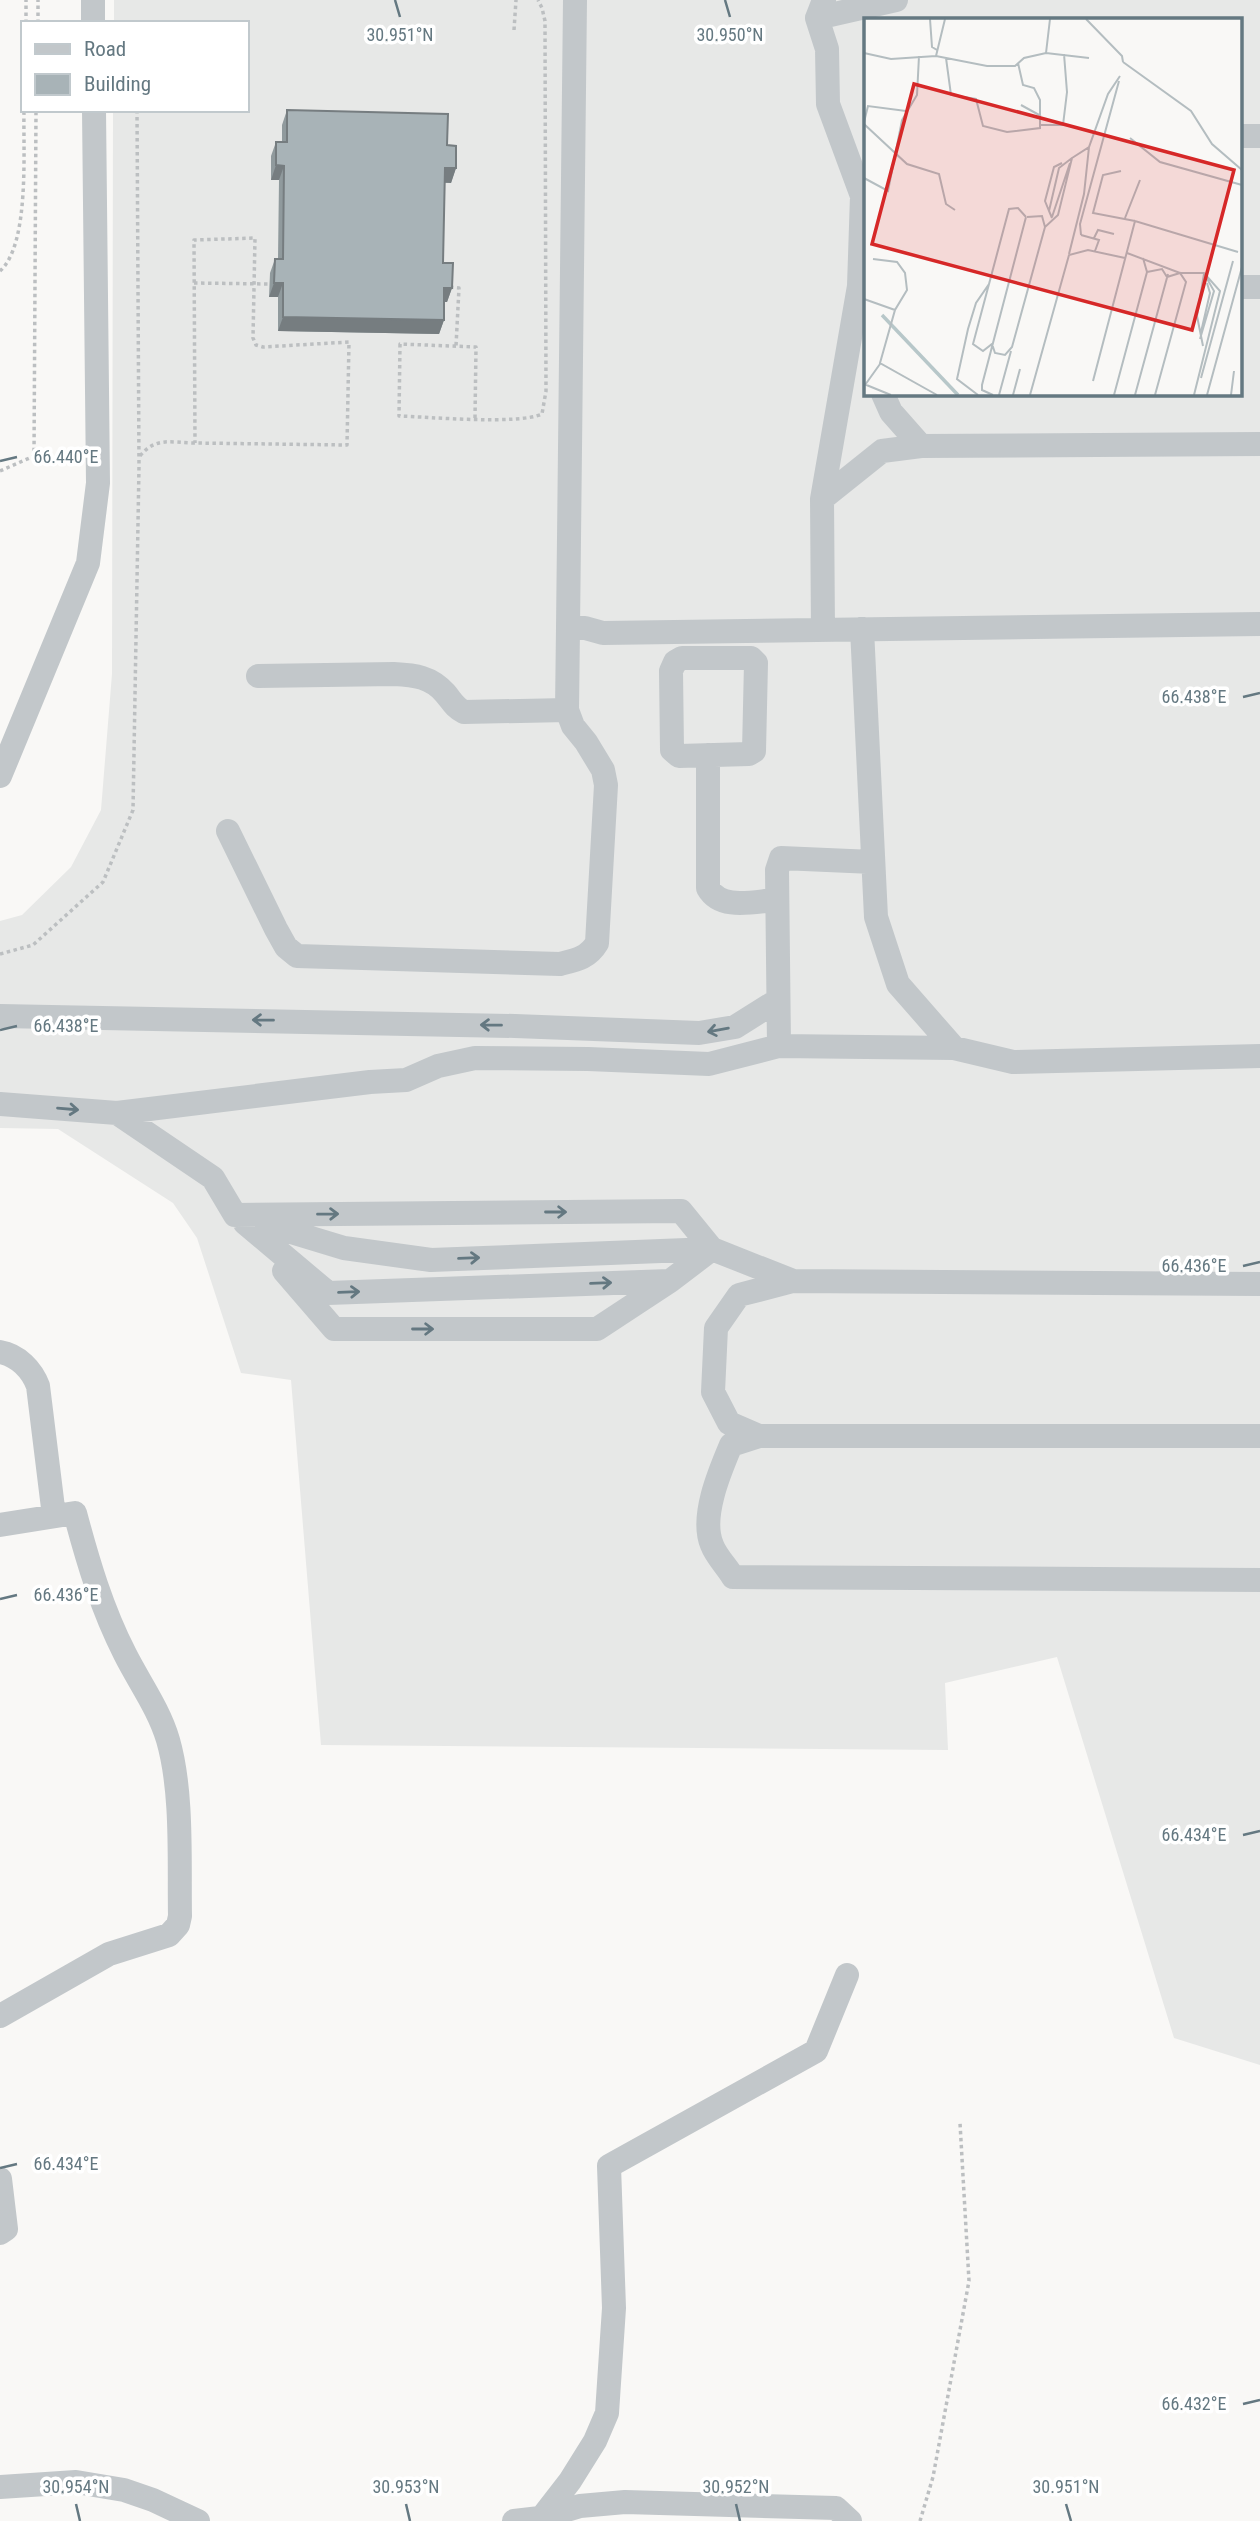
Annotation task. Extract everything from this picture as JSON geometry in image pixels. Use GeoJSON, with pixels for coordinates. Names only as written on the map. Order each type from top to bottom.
{"type":"FeatureCollection","features":[{"type":"Feature","properties":{"kind":"street"},"geometry":{"type":"LineString","coordinates":[[93,0],[93,21]]}},
{"type":"Feature","properties":{"kind":"street"},"geometry":{"type":"LineString","coordinates":[[228,831],[276,929],[286,947],[297,956],[551,964],[580,959],[592,953],[597,943],[606,785],[603,770],[573,726],[567,710],[575,0]]}},
{"type":"Feature","properties":{"kind":"street"},"geometry":{"type":"LineString","coordinates":[[821,9],[835,0]]}},
{"type":"Feature","properties":{"kind":"street"},"geometry":{"type":"LineString","coordinates":[[821,9],[845,0]]}},
{"type":"Feature","properties":{"kind":"street"},"geometry":{"type":"LineString","coordinates":[[821,9],[896,0]]}},
{"type":"Feature","properties":{"kind":"street"},"geometry":{"type":"LineString","coordinates":[[821,9],[827,49],[828,104],[864,194]]}},
{"type":"Feature","properties":{"kind":"street"},"geometry":{"type":"LineString","coordinates":[[0,776],[88,563],[98,483],[94,112]]}},
{"type":"Feature","properties":{"kind":"street"},"geometry":{"type":"LineString","coordinates":[[1242,136],[1260,136]]}},
{"type":"Feature","properties":{"kind":"street"},"geometry":{"type":"LineString","coordinates":[[823,630],[822,499],[862,286],[864,226]]}},
{"type":"Feature","properties":{"kind":"street"},"geometry":{"type":"LineString","coordinates":[[1242,287],[1260,287]]}},
{"type":"Feature","properties":{"kind":"street"},"geometry":{"type":"LineString","coordinates":[[884,396],[891,412],[921,446]]}},
{"type":"Feature","properties":{"kind":"street"},"geometry":{"type":"LineString","coordinates":[[822,499],[882,451],[921,446],[1260,444]]}},
{"type":"Feature","properties":{"kind":"street"},"geometry":{"type":"LineString","coordinates":[[568,628],[585,628],[603,633],[1260,624]]}},
{"type":"Feature","properties":{"kind":"street"},"geometry":{"type":"LineString","coordinates":[[862,629],[876,917],[898,984],[954,1048]]}},
{"type":"Feature","properties":{"kind":"street"},"geometry":{"type":"LineString","coordinates":[[728,631],[728,658]]}},
{"type":"Feature","properties":{"kind":"street"},"geometry":{"type":"LineString","coordinates":[[751,657],[756,663],[754,751],[749,754],[708,755],[680,756],[672,750],[671,671],[675,662],[682,658],[751,657]]}},
{"type":"Feature","properties":{"kind":"street"},"geometry":{"type":"LineString","coordinates":[[258,676],[416,676],[436,684],[454,707],[464,712],[567,710]]}},
{"type":"Feature","properties":{"kind":"street"},"geometry":{"type":"LineString","coordinates":[[708,755],[708,888],[713,897],[723,902],[777,900]]}},
{"type":"Feature","properties":{"kind":"street"},"geometry":{"type":"LineString","coordinates":[[779,1046],[777,870],[781,858],[873,862]]}},
{"type":"Feature","properties":{"kind":"street"},"geometry":{"type":"LineString","coordinates":[[0,1016],[502,1026],[699,1033],[735,1027],[778,1000]]}},
{"type":"Feature","properties":{"kind":"street"},"geometry":{"type":"LineString","coordinates":[[0,1104],[117,1113],[406,1080],[438,1066],[475,1058],[709,1064],[779,1046],[954,1048],[1013,1062],[1260,1056]]}},
{"type":"Feature","properties":{"kind":"street"},"geometry":{"type":"LineString","coordinates":[[117,1113],[213,1178],[235,1215],[334,1329],[597,1329],[670,1281],[712,1249]]}},
{"type":"Feature","properties":{"kind":"street"},"geometry":{"type":"LineString","coordinates":[[235,1215],[681,1211],[712,1249]]}},
{"type":"Feature","properties":{"kind":"street"},"geometry":{"type":"LineString","coordinates":[[235,1215],[344,1248],[431,1260],[712,1249],[793,1281]]}},
{"type":"Feature","properties":{"kind":"street"},"geometry":{"type":"LineString","coordinates":[[235,1215],[328,1293],[670,1281]]}},
{"type":"Feature","properties":{"kind":"street"},"geometry":{"type":"LineString","coordinates":[[760,1436],[729,1423],[713,1392],[716,1328],[739,1295],[793,1281],[1260,1284]]}},
{"type":"Feature","properties":{"kind":"street"},"geometry":{"type":"LineString","coordinates":[[0,1352],[5,1352],[34,1373],[38,1386],[54,1516]]}},
{"type":"Feature","properties":{"kind":"street"},"geometry":{"type":"LineString","coordinates":[[1260,1436],[760,1436],[731,1445],[716,1480],[709,1515],[711,1544],[733,1577],[1260,1580]]}},
{"type":"Feature","properties":{"kind":"street"},"geometry":{"type":"LineString","coordinates":[[0,1525],[75,1513],[91,1574],[106,1612],[167,1735],[177,1792],[180,1916],[178,1925],[169,1935],[109,1954],[0,2015]]}},
{"type":"Feature","properties":{"kind":"street"},"geometry":{"type":"LineString","coordinates":[[539,2520],[570,2481],[595,2441],[607,2413],[614,2308],[609,2166],[816,2050],[847,1975]]}},
{"type":"Feature","properties":{"kind":"street"},"geometry":{"type":"LineString","coordinates":[[0,2179],[6,2229],[0,2233]]}},
{"type":"Feature","properties":{"kind":"street"},"geometry":{"type":"LineString","coordinates":[[0,2487],[76,2482],[124,2490],[198,2521]]}},
{"type":"Feature","properties":{"kind":"street"},"geometry":{"type":"LineString","coordinates":[[514,2521],[539,2520],[580,2506],[625,2502],[836,2508],[850,2521]]}},
{"type":"Feature","properties":{"kind":"path"},"geometry":{"type":"LineString","coordinates":[[26,0],[26,21]]}},
{"type":"Feature","properties":{"kind":"path"},"geometry":{"type":"LineString","coordinates":[[38,0],[38,21]]}},
{"type":"Feature","properties":{"kind":"path"},"geometry":{"type":"LineString","coordinates":[[514,30],[516,0]]}},
{"type":"Feature","properties":{"kind":"path"},"geometry":{"type":"LineString","coordinates":[[475,418],[476,347],[400,344],[399,416],[475,418],[533,418],[542,414],[546,391],[545,21],[538,0]]}},
{"type":"Feature","properties":{"kind":"path"},"geometry":{"type":"LineString","coordinates":[[0,271],[9,263],[22,221],[24,112]]}},
{"type":"Feature","properties":{"kind":"path"},"geometry":{"type":"LineString","coordinates":[[0,471],[34,456],[36,112]]}},
{"type":"Feature","properties":{"kind":"path"},"geometry":{"type":"LineString","coordinates":[[0,954],[33,945],[103,882],[133,810],[139,458],[137,112]]}},
{"type":"Feature","properties":{"kind":"path"},"geometry":{"type":"LineString","coordinates":[[139,458],[148,446],[161,441],[195,443],[347,445],[349,342],[262,347],[256,345],[253,338],[254,238],[194,240],[195,443]]}},
{"type":"Feature","properties":{"kind":"path"},"geometry":{"type":"LineString","coordinates":[[194,284],[269,284]]}},
{"type":"Feature","properties":{"kind":"path"},"geometry":{"type":"LineString","coordinates":[[448,287],[459,288],[456,346]]}},
{"type":"Feature","properties":{"kind":"path"},"geometry":{"type":"LineString","coordinates":[[920,2521],[933,2477],[969,2281],[960,2123]]}},
{"type":"Feature","properties":{"kind":"shaded area"},"geometry":{"type":"Polygon","coordinates":[[[114,0],[1260,0],[1260,2065],[1174,2038],[1057,1657],[945,1683],[948,1750],[321,1745],[291,1380],[241,1373],[197,1238],[173,1203],[58,1129],[0,1128],[0,921],[22,915],[71,867],[101,810],[112,674],[113,112],[248,112],[248,21],[114,21],[114,0]]]}},
{"type":"Feature","properties":{"kind":"building"},"geometry":{"type":"Polygon","coordinates":[[[287,110],[448,114],[447,145],[456,146],[456,168],[445,168],[443,263],[453,263],[452,288],[444,288],[444,320],[283,317],[283,283],[274,283],[275,259],[283,259],[284,166],[276,165],[276,142],[287,142],[287,110]]]}}]}
